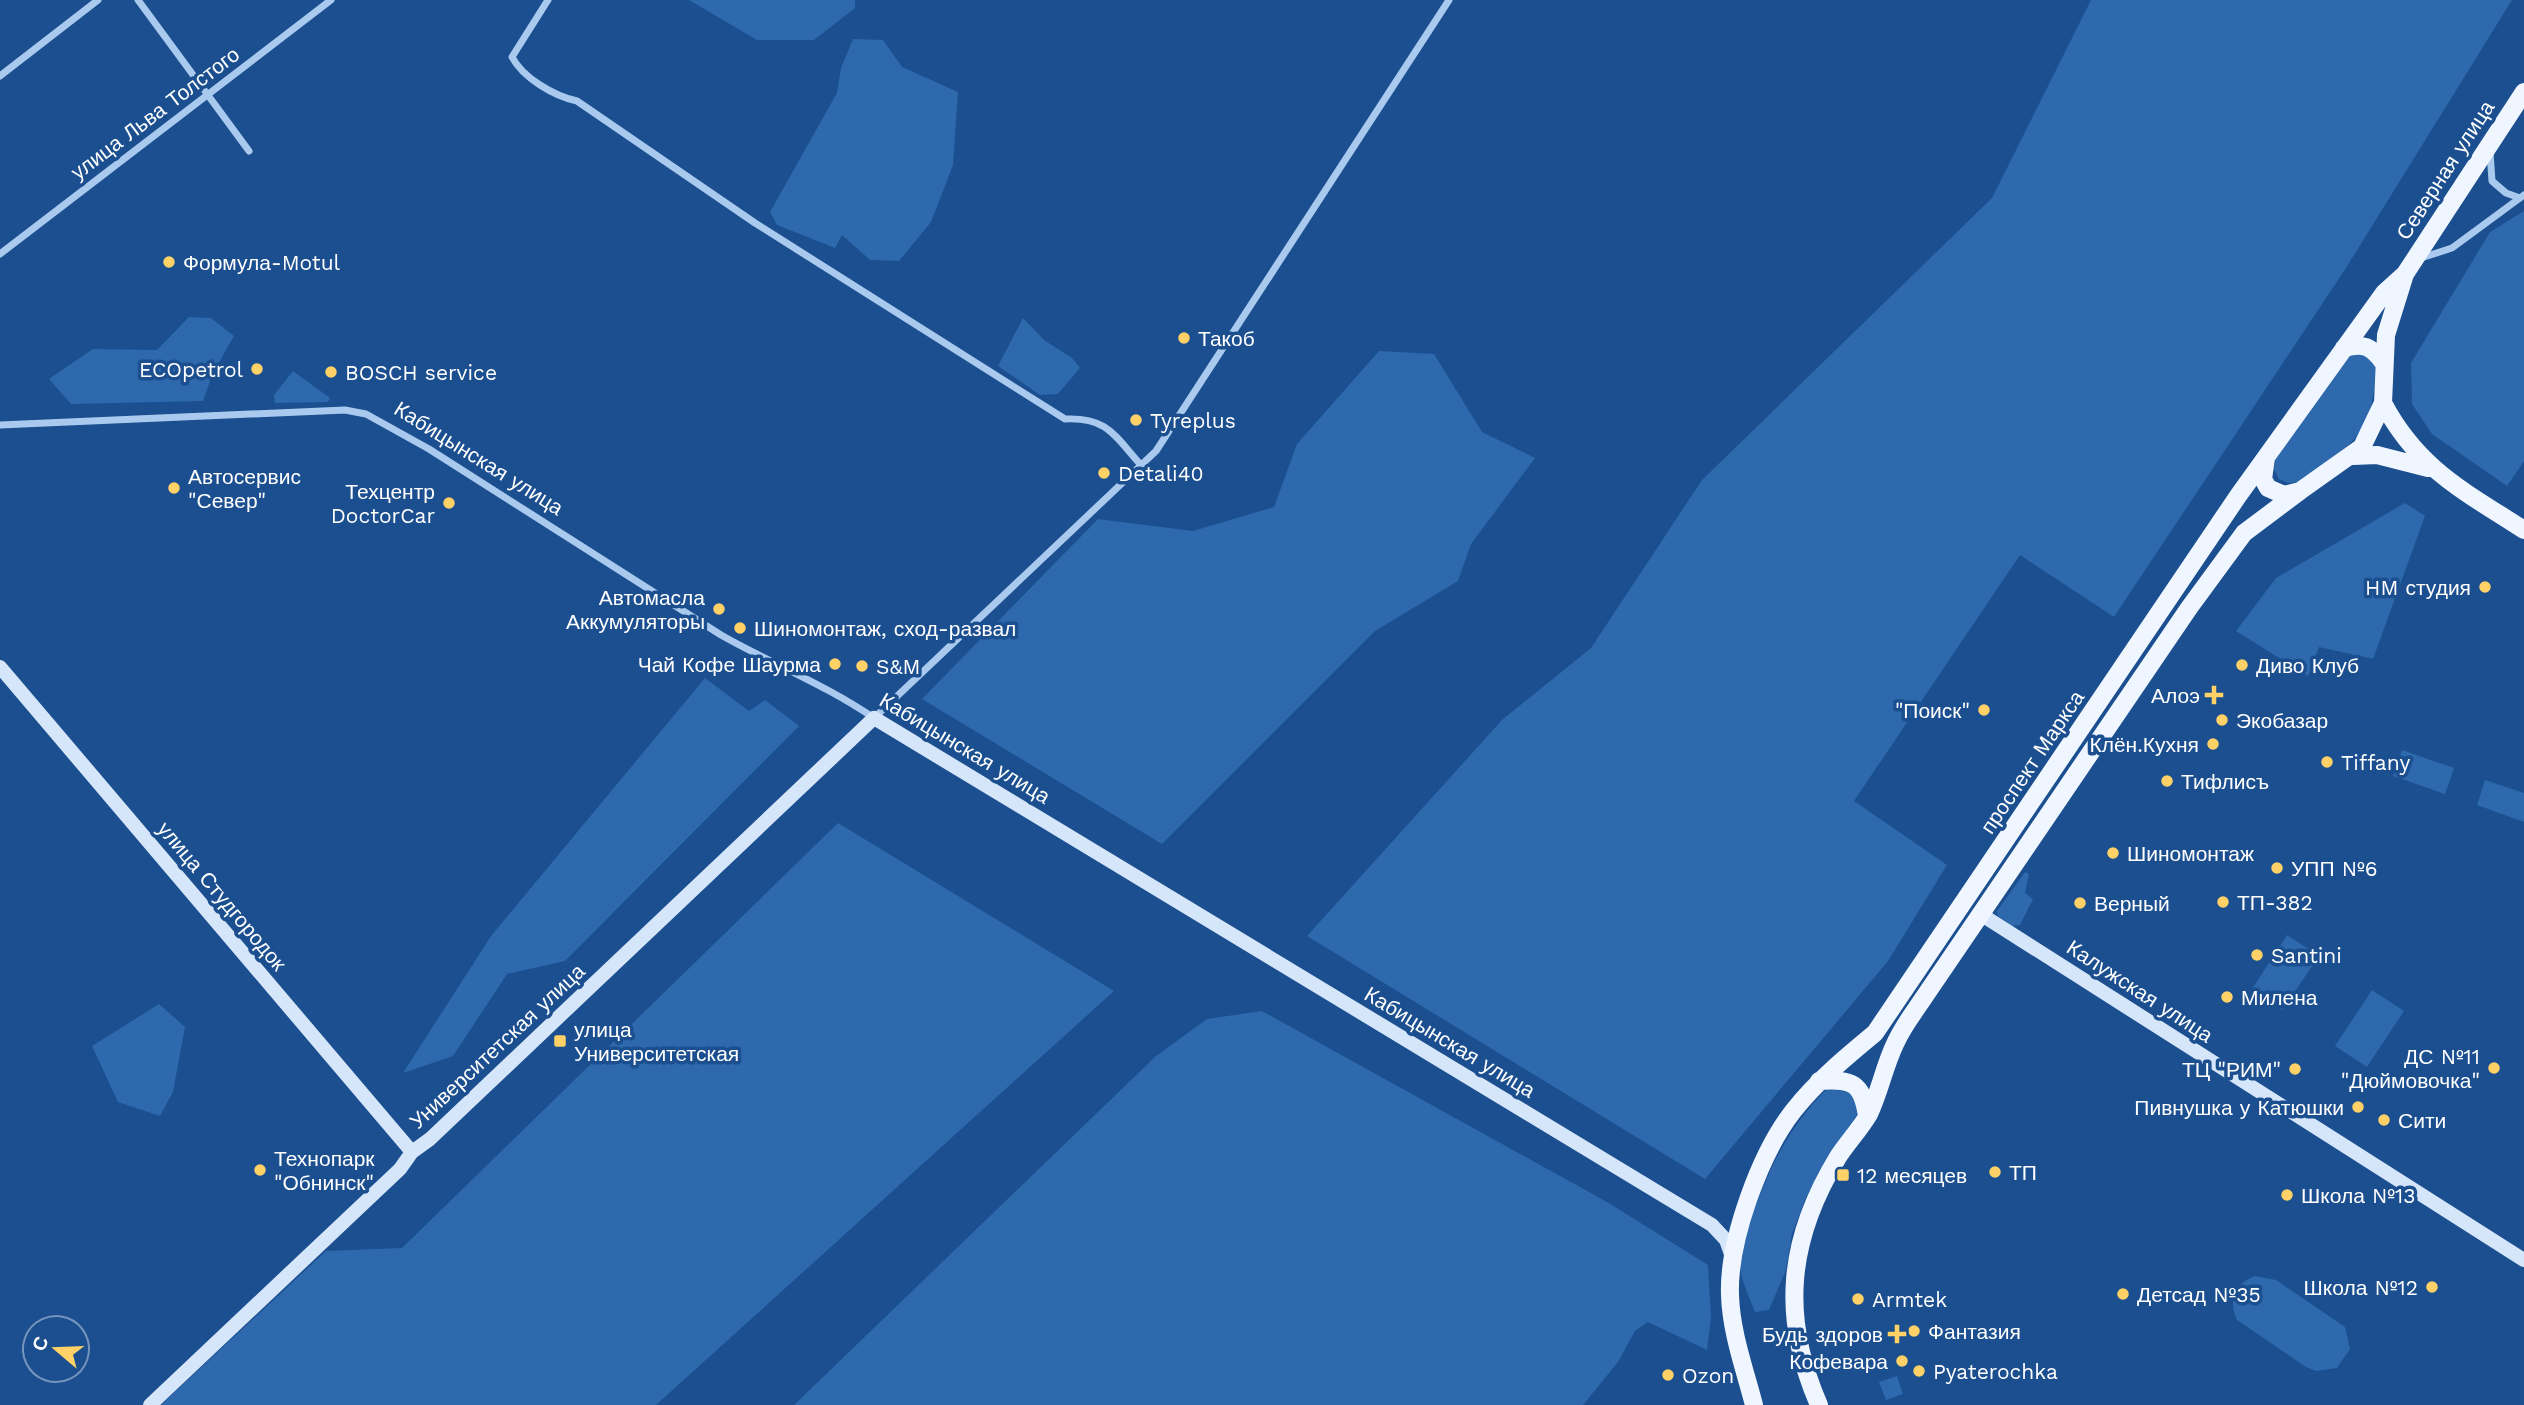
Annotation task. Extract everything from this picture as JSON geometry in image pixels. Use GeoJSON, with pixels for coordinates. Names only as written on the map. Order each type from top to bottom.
{"type":"FeatureCollection","features":[{"type":"Feature","properties":{"kind":"main road","name":"Северная улица"},"geometry":{"type":"LineString","coordinates":[[2384,404],[2383,362],[2390,316],[2410,267],[2524,92]]}},
{"type":"Feature","properties":{"kind":"main road","name":"Северная улица"},"geometry":{"type":"LineString","coordinates":[[2266,455],[2384,293],[2410,267]]}},
{"type":"Feature","properties":{"kind":"main road"},"geometry":{"type":"LineString","coordinates":[[2344,348],[2362,344],[2372,348],[2383,362]]}},
{"type":"Feature","properties":{"kind":"main road"},"geometry":{"type":"LineString","coordinates":[[1819,1405],[1798,1343],[1793,1296],[1800,1238],[1811,1207],[1839,1157],[1867,1116],[1895,1045],[1914,1012],[2189,608],[2244,533],[2353,456],[2362,447],[2384,404]]}},
{"type":"Feature","properties":{"kind":"main road"},"geometry":{"type":"LineString","coordinates":[[2384,404],[2400,434],[2433,470],[2524,530]]}},
{"type":"Feature","properties":{"kind":"main road"},"geometry":{"type":"LineString","coordinates":[[2266,455],[2263,479],[2268,488],[2284,495],[2300,491]]}},
{"type":"Feature","properties":{"kind":"main road","name":"проспект Маркса"},"geometry":{"type":"LineString","coordinates":[[1754,1405],[1730,1297],[1732,1257],[1756,1178],[1791,1113],[1819,1081],[1875,1032],[2266,455]]}},
{"type":"Feature","properties":{"kind":"main road"},"geometry":{"type":"LineString","coordinates":[[2353,456],[2376,455],[2433,470]]}},
{"type":"Feature","properties":{"kind":"main road"},"geometry":{"type":"LineString","coordinates":[[1964,902],[1982,915]]}},
{"type":"Feature","properties":{"kind":"main road"},"geometry":{"type":"LineString","coordinates":[[1819,1081],[1839,1080],[1859,1087],[1865,1098],[1867,1116]]}},
{"type":"Feature","properties":{"kind":"street"},"geometry":{"type":"LineString","coordinates":[[0,76],[98,0]]}},
{"type":"Feature","properties":{"kind":"street"},"geometry":{"type":"LineString","coordinates":[[138,0],[249,151]]}},
{"type":"Feature","properties":{"kind":"street","name":"улица Льва Толстого"},"geometry":{"type":"LineString","coordinates":[[0,254],[331,0]]}},
{"type":"Feature","properties":{"kind":"street"},"geometry":{"type":"LineString","coordinates":[[548,0],[512,57],[517,67],[554,92],[577,101],[755,223],[1065,419],[1085,418],[1102,423],[1142,466]]}},
{"type":"Feature","properties":{"kind":"street"},"geometry":{"type":"LineString","coordinates":[[874,718],[1156,451],[1449,0]]}},
{"type":"Feature","properties":{"kind":"street"},"geometry":{"type":"LineString","coordinates":[[2491,141],[2489,164],[2493,181],[2506,192],[2522,197]]}},
{"type":"Feature","properties":{"kind":"street"},"geometry":{"type":"LineString","coordinates":[[2410,267],[2452,248],[2522,197]]}},
{"type":"Feature","properties":{"kind":"street","name":"Кабицынская улица"},"geometry":{"type":"LineString","coordinates":[[0,425],[30,426],[345,410],[366,414],[429,449],[721,635],[766,661],[822,685],[1712,1224]]}},
{"type":"Feature","properties":{"kind":"street","name":"улица Студгородок"},"geometry":{"type":"LineString","coordinates":[[0,667],[412,1152]]}},
{"type":"Feature","properties":{"kind":"street","name":"Университетская улица"},"geometry":{"type":"LineString","coordinates":[[150,1405],[400,1169],[412,1152],[429,1139],[874,718]]}},
{"type":"Feature","properties":{"kind":"street","name":"Калужская улица"},"geometry":{"type":"LineString","coordinates":[[1982,915],[2524,1260]]}},
{"type":"Feature","properties":{"kind":"street"},"geometry":{"type":"LineString","coordinates":[[1712,1224],[1742,1219]]}},
{"type":"Feature","properties":{"kind":"street"},"geometry":{"type":"LineString","coordinates":[[1712,1224],[1726,1240],[1732,1257]]}},
{"type":"Feature","properties":{"kind":"shaded area"},"geometry":{"type":"Polygon","coordinates":[[[689,0],[855,0],[855,8],[814,40],[757,40],[689,0]]]}},
{"type":"Feature","properties":{"kind":"shaded area"},"geometry":{"type":"Polygon","coordinates":[[[2091,0],[2512,0],[2346,268],[2114,617],[2020,555],[1854,801],[1947,865],[1888,961],[1705,1179],[1307,936],[1502,720],[1591,648],[1702,480],[1992,198],[2091,0]]]}},
{"type":"Feature","properties":{"kind":"shaded area"},"geometry":{"type":"Polygon","coordinates":[[[853,39],[883,40],[902,67],[958,92],[953,165],[931,222],[899,261],[870,260],[842,235],[835,248],[777,225],[770,212],[837,93],[841,68],[853,39]]]}},
{"type":"Feature","properties":{"kind":"shaded area"},"geometry":{"type":"Polygon","coordinates":[[[2524,211],[2524,461],[2507,486],[2432,434],[2412,404],[2411,363],[2490,232],[2524,211]]]}},
{"type":"Feature","properties":{"kind":"shaded area"},"geometry":{"type":"Polygon","coordinates":[[[189,317],[211,318],[234,336],[213,373],[203,401],[71,404],[49,379],[93,349],[157,350],[189,317]]]}},
{"type":"Feature","properties":{"kind":"shaded area"},"geometry":{"type":"Polygon","coordinates":[[[1023,318],[1044,340],[1072,358],[1080,368],[1058,394],[1040,395],[998,366],[1023,318]]]}},
{"type":"Feature","properties":{"kind":"shaded area"},"geometry":{"type":"Polygon","coordinates":[[[2356,349],[2376,363],[2371,408],[2365,423],[2347,447],[2298,482],[2288,483],[2279,479],[2274,469],[2276,458],[2347,353],[2356,349]]]}},
{"type":"Feature","properties":{"kind":"shaded area"},"geometry":{"type":"Polygon","coordinates":[[[1379,351],[1434,354],[1482,432],[1535,458],[1471,544],[1458,581],[1375,631],[1162,844],[922,699],[1098,519],[1193,531],[1274,507],[1297,444],[1379,351]]]}},
{"type":"Feature","properties":{"kind":"shaded area"},"geometry":{"type":"Polygon","coordinates":[[[293,371],[330,398],[328,402],[275,403],[274,395],[293,371]]]}},
{"type":"Feature","properties":{"kind":"shaded area"},"geometry":{"type":"Polygon","coordinates":[[[2405,503],[2425,516],[2373,659],[2319,647],[2308,676],[2236,631],[2276,578],[2405,503]]]}},
{"type":"Feature","properties":{"kind":"shaded area"},"geometry":{"type":"Polygon","coordinates":[[[705,678],[749,711],[765,700],[799,726],[565,961],[507,974],[453,1056],[403,1073],[491,936],[705,678]]]}},
{"type":"Feature","properties":{"kind":"shaded area"},"geometry":{"type":"Polygon","coordinates":[[[2402,750],[2454,768],[2445,794],[2393,776],[2402,750]]]}},
{"type":"Feature","properties":{"kind":"shaded area"},"geometry":{"type":"Polygon","coordinates":[[[2485,780],[2524,793],[2524,822],[2477,805],[2485,780]]]}},
{"type":"Feature","properties":{"kind":"shaded area"},"geometry":{"type":"Polygon","coordinates":[[[838,823],[1114,991],[656,1405],[161,1405],[326,1251],[402,1248],[838,823]]]}},
{"type":"Feature","properties":{"kind":"shaded area"},"geometry":{"type":"Polygon","coordinates":[[[2025,872],[2029,874],[2025,893],[2033,899],[2020,925],[2012,926],[1998,916],[1997,911],[2025,872]]]}},
{"type":"Feature","properties":{"kind":"shaded area"},"geometry":{"type":"Polygon","coordinates":[[[2287,935],[2319,956],[2282,1010],[2250,992],[2287,935]]]}},
{"type":"Feature","properties":{"kind":"shaded area"},"geometry":{"type":"Polygon","coordinates":[[[2372,990],[2404,1011],[2367,1067],[2335,1046],[2372,990]]]}},
{"type":"Feature","properties":{"kind":"shaded area"},"geometry":{"type":"Polygon","coordinates":[[[159,1004],[185,1027],[173,1092],[160,1116],[118,1102],[92,1046],[159,1004]]]}},
{"type":"Feature","properties":{"kind":"shaded area"},"geometry":{"type":"Polygon","coordinates":[[[1262,1011],[1607,1202],[1708,1265],[1711,1318],[1707,1350],[1648,1322],[1635,1331],[1618,1362],[1583,1405],[794,1405],[1156,1056],[1207,1019],[1262,1011]]]}},
{"type":"Feature","properties":{"kind":"shaded area"},"geometry":{"type":"Polygon","coordinates":[[[1827,1089],[1850,1092],[1860,1110],[1823,1165],[1805,1200],[1792,1234],[1786,1270],[1769,1310],[1755,1312],[1740,1266],[1748,1229],[1778,1154],[1800,1120],[1827,1089]]]}},
{"type":"Feature","properties":{"kind":"shaded area"},"geometry":{"type":"Polygon","coordinates":[[[2255,1276],[2276,1280],[2345,1327],[2350,1349],[2337,1368],[2316,1371],[2306,1367],[2237,1320],[2233,1306],[2235,1294],[2242,1283],[2255,1276]]]}},
{"type":"Feature","properties":{"kind":"shaded area"},"geometry":{"type":"Polygon","coordinates":[[[1897,1376],[1903,1394],[1886,1400],[1879,1382],[1897,1376]]]}},
{"type":"Feature","properties":{"kind":"place","name":"Формула-Motul"},"geometry":{"type":"Point","coordinates":[169,262]}},
{"type":"Feature","properties":{"kind":"place","name":"Такоб"},"geometry":{"type":"Point","coordinates":[1184,338]}},
{"type":"Feature","properties":{"kind":"place","name":"ECOpetrol"},"geometry":{"type":"Point","coordinates":[257,369]}},
{"type":"Feature","properties":{"kind":"place","name":"BOSCH service"},"geometry":{"type":"Point","coordinates":[331,372]}},
{"type":"Feature","properties":{"kind":"place","name":"Tyreplus"},"geometry":{"type":"Point","coordinates":[1136,420]}},
{"type":"Feature","properties":{"kind":"place","name":"Detali40"},"geometry":{"type":"Point","coordinates":[1104,473]}},
{"type":"Feature","properties":{"kind":"place","name":"Автосервис \"Север\""},"geometry":{"type":"Point","coordinates":[174,488]}},
{"type":"Feature","properties":{"kind":"place","name":"Техцентр DoctorCar"},"geometry":{"type":"Point","coordinates":[449,503]}},
{"type":"Feature","properties":{"kind":"place","name":"HM студия"},"geometry":{"type":"Point","coordinates":[2485,587]}},
{"type":"Feature","properties":{"kind":"place","name":"Автомасла Аккумуляторы"},"geometry":{"type":"Point","coordinates":[719,609]}},
{"type":"Feature","properties":{"kind":"place","name":"Шиномонтаж, сход-развал"},"geometry":{"type":"Point","coordinates":[740,628]}},
{"type":"Feature","properties":{"kind":"place","name":"Чай Кофе Шаурма"},"geometry":{"type":"Point","coordinates":[835,664]}},
{"type":"Feature","properties":{"kind":"place","name":"Диво Клуб"},"geometry":{"type":"Point","coordinates":[2242,665]}},
{"type":"Feature","properties":{"kind":"place","name":"S&M"},"geometry":{"type":"Point","coordinates":[862,666]}},
{"type":"Feature","properties":{"kind":"place","name":"Алоэ"},"geometry":{"type":"Point","coordinates":[2214,695]}},
{"type":"Feature","properties":{"kind":"place","name":"\"Поиск\""},"geometry":{"type":"Point","coordinates":[1984,710]}},
{"type":"Feature","properties":{"kind":"place","name":"Экобазар"},"geometry":{"type":"Point","coordinates":[2222,720]}},
{"type":"Feature","properties":{"kind":"place","name":"Клён.Кухня"},"geometry":{"type":"Point","coordinates":[2213,744]}},
{"type":"Feature","properties":{"kind":"place","name":"Tiffany"},"geometry":{"type":"Point","coordinates":[2327,762]}},
{"type":"Feature","properties":{"kind":"place","name":"Тифлисъ"},"geometry":{"type":"Point","coordinates":[2167,781]}},
{"type":"Feature","properties":{"kind":"place","name":"Шиномонтаж"},"geometry":{"type":"Point","coordinates":[2113,853]}},
{"type":"Feature","properties":{"kind":"place","name":"УПП №6"},"geometry":{"type":"Point","coordinates":[2277,868]}},
{"type":"Feature","properties":{"kind":"place","name":"ТП-382"},"geometry":{"type":"Point","coordinates":[2223,902]}},
{"type":"Feature","properties":{"kind":"place","name":"Верный"},"geometry":{"type":"Point","coordinates":[2080,903]}},
{"type":"Feature","properties":{"kind":"place","name":"Santini"},"geometry":{"type":"Point","coordinates":[2257,955]}},
{"type":"Feature","properties":{"kind":"place","name":"Милена"},"geometry":{"type":"Point","coordinates":[2227,997]}},
{"type":"Feature","properties":{"kind":"place","name":"улица Университетская"},"geometry":{"type":"Point","coordinates":[560,1041]}},
{"type":"Feature","properties":{"kind":"place","name":"ДС №11 \"Дюймовочка\""},"geometry":{"type":"Point","coordinates":[2494,1068]}},
{"type":"Feature","properties":{"kind":"place","name":"ТЦ \"РИМ\""},"geometry":{"type":"Point","coordinates":[2295,1069]}},
{"type":"Feature","properties":{"kind":"place","name":"Пивнушка у Катюшки"},"geometry":{"type":"Point","coordinates":[2358,1107]}},
{"type":"Feature","properties":{"kind":"place","name":"Сити"},"geometry":{"type":"Point","coordinates":[2384,1120]}},
{"type":"Feature","properties":{"kind":"place","name":"Технопарк \"Обнинск\""},"geometry":{"type":"Point","coordinates":[260,1170]}},
{"type":"Feature","properties":{"kind":"place","name":"ТП"},"geometry":{"type":"Point","coordinates":[1995,1172]}},
{"type":"Feature","properties":{"kind":"place","name":"12 месяцев"},"geometry":{"type":"Point","coordinates":[1843,1175]}},
{"type":"Feature","properties":{"kind":"place","name":"Школа №13"},"geometry":{"type":"Point","coordinates":[2287,1195]}},
{"type":"Feature","properties":{"kind":"place","name":"Школа №12"},"geometry":{"type":"Point","coordinates":[2432,1287]}},
{"type":"Feature","properties":{"kind":"place","name":"Детсад №35"},"geometry":{"type":"Point","coordinates":[2123,1294]}},
{"type":"Feature","properties":{"kind":"place","name":"Armtek"},"geometry":{"type":"Point","coordinates":[1858,1299]}},
{"type":"Feature","properties":{"kind":"place","name":"Фантазия"},"geometry":{"type":"Point","coordinates":[1914,1331]}},
{"type":"Feature","properties":{"kind":"place","name":"Будь здоров"},"geometry":{"type":"Point","coordinates":[1897,1334]}},
{"type":"Feature","properties":{"kind":"place","name":"Кофевара"},"geometry":{"type":"Point","coordinates":[1902,1361]}},
{"type":"Feature","properties":{"kind":"place","name":"Pyaterochka"},"geometry":{"type":"Point","coordinates":[1919,1371]}},
{"type":"Feature","properties":{"kind":"place","name":"Ozon"},"geometry":{"type":"Point","coordinates":[1668,1375]}}]}
